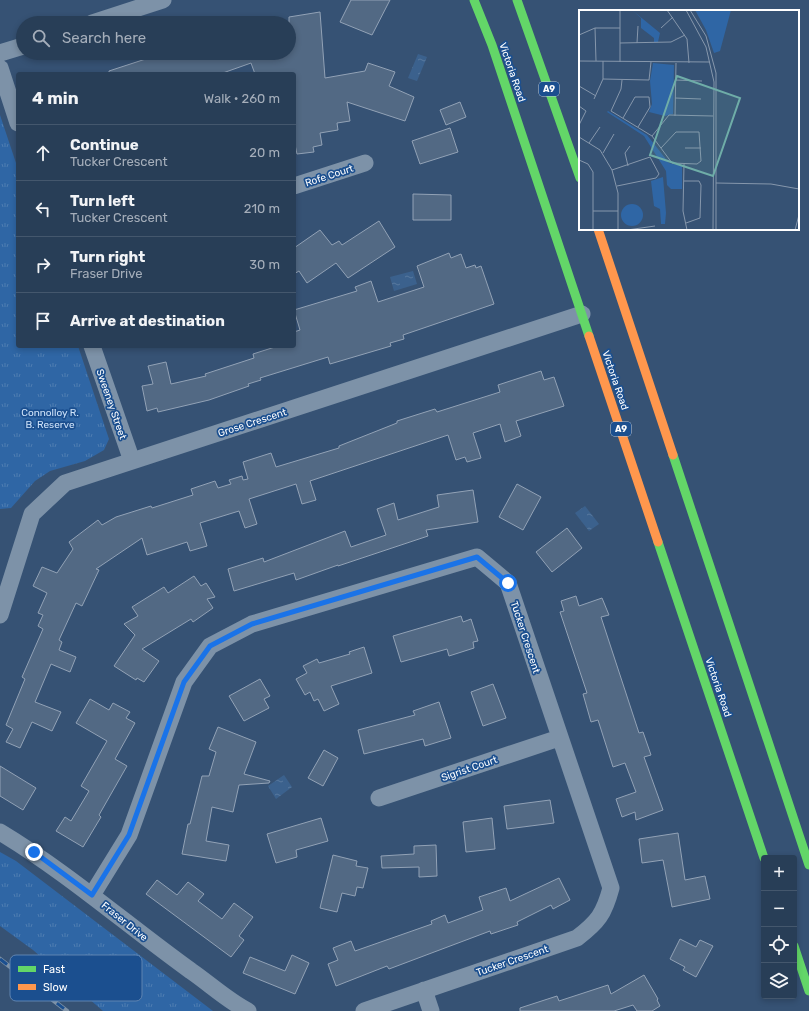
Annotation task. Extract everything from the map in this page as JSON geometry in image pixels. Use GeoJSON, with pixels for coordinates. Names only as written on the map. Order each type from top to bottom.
{"type":"FeatureCollection","features":[{"type":"Feature","properties":{"kind":"highway","name":"Victoria Road"},"geometry":{"type":"LineString","coordinates":[[474,0],[492,45],[763,855]]}},
{"type":"Feature","properties":{"kind":"highway","name":"A9"},"geometry":{"type":"LineString","coordinates":[[517,0],[579,175]]}},
{"type":"Feature","properties":{"kind":"highway"},"geometry":{"type":"LineString","coordinates":[[598,230],[809,865]]}},
{"type":"Feature","properties":{"kind":"highway"},"geometry":{"type":"LineString","coordinates":[[797,955],[809,991]]}},
{"type":"Feature","properties":{"kind":"street"},"geometry":{"type":"LineString","coordinates":[[114,16],[163,0]]}},
{"type":"Feature","properties":{"kind":"street"},"geometry":{"type":"LineString","coordinates":[[0,53],[16,48]]}},
{"type":"Feature","properties":{"kind":"street"},"geometry":{"type":"LineString","coordinates":[[0,68],[16,117]]}},
{"type":"Feature","properties":{"kind":"street","name":"Rofe Court"},"geometry":{"type":"LineString","coordinates":[[296,185],[365,163]]}},
{"type":"Feature","properties":{"kind":"street","name":"Grose Crescent"},"geometry":{"type":"LineString","coordinates":[[0,615],[32,514],[65,483],[582,314]]}},
{"type":"Feature","properties":{"kind":"street","name":"Sweeney Street"},"geometry":{"type":"LineString","coordinates":[[93,348],[132,461]]}},
{"type":"Feature","properties":{"kind":"street","name":"Tucker Crescent"},"geometry":{"type":"LineString","coordinates":[[92,895],[129,835],[184,682],[210,646],[252,624],[477,557],[508,583],[559,738],[612,888],[606,909],[592,927],[577,938],[424,990]]}},
{"type":"Feature","properties":{"kind":"street","name":"Sigrist Court"},"geometry":{"type":"LineString","coordinates":[[379,798],[559,738]]}},
{"type":"Feature","properties":{"kind":"street","name":"Fraser Drive"},"geometry":{"type":"LineString","coordinates":[[0,832],[34,852],[92,895],[161,950],[248,1011]]}},
{"type":"Feature","properties":{"kind":"street"},"geometry":{"type":"LineString","coordinates":[[364,1011],[424,990],[431,1011]]}},
{"type":"Feature","properties":{"kind":"green space","name":"Connolloy R. B. Reserve"},"geometry":{"type":"Polygon","coordinates":[[[0,115],[16,163],[16,348],[79,348],[109,439],[104,450],[85,461],[50,471],[35,481],[11,508],[0,509],[0,115]]]}},
{"type":"Feature","properties":{"kind":"green space"},"geometry":{"type":"Polygon","coordinates":[[[0,852],[16,861],[139,955],[39,955],[0,926],[0,852]]]}},
{"type":"Feature","properties":{"kind":"green space"},"geometry":{"type":"Polygon","coordinates":[[[142,957],[213,1011],[103,1011],[92,1001],[142,1001],[142,957]]]}},
{"type":"Feature","properties":{"kind":"water"},"geometry":{"type":"Polygon","coordinates":[[[418,54],[427,57],[417,81],[408,78],[418,54]]]}},
{"type":"Feature","properties":{"kind":"water"},"geometry":{"type":"Polygon","coordinates":[[[413,271],[417,284],[394,291],[390,277],[413,271]]]}},
{"type":"Feature","properties":{"kind":"water"},"geometry":{"type":"Polygon","coordinates":[[[585,506],[599,524],[589,531],[575,513],[585,506]]]}},
{"type":"Feature","properties":{"kind":"water"},"geometry":{"type":"Polygon","coordinates":[[[284,775],[292,787],[276,799],[268,786],[284,775]]]}},
{"type":"Feature","properties":{"kind":"building"},"geometry":{"type":"Polygon","coordinates":[[[351,0],[390,0],[372,35],[340,22],[351,0]]]}},
{"type":"Feature","properties":{"kind":"building"},"geometry":{"type":"Polygon","coordinates":[[[320,12],[325,78],[365,71],[368,63],[395,72],[389,86],[414,97],[405,121],[347,102],[350,121],[337,123],[338,130],[320,133],[322,145],[313,147],[314,152],[297,154],[296,72],[254,72],[251,63],[226,72],[109,72],[143,60],[296,60],[295,16],[320,12]]]}},
{"type":"Feature","properties":{"kind":"building"},"geometry":{"type":"Polygon","coordinates":[[[460,102],[466,117],[446,125],[440,110],[460,102]]]}},
{"type":"Feature","properties":{"kind":"building"},"geometry":{"type":"Polygon","coordinates":[[[450,128],[458,152],[420,164],[412,141],[450,128]]]}},
{"type":"Feature","properties":{"kind":"building"},"geometry":{"type":"Polygon","coordinates":[[[413,194],[451,195],[451,220],[413,220],[413,194]]]}},
{"type":"Feature","properties":{"kind":"building"},"geometry":{"type":"Polygon","coordinates":[[[379,221],[395,247],[348,278],[336,263],[307,283],[299,271],[296,273],[296,247],[320,230],[332,245],[339,241],[342,245],[379,221]]]}},
{"type":"Feature","properties":{"kind":"building"},"geometry":{"type":"Polygon","coordinates":[[[449,253],[451,258],[461,254],[466,268],[475,265],[476,268],[481,266],[494,304],[403,335],[404,339],[390,343],[391,346],[330,364],[328,357],[260,378],[261,380],[248,384],[249,386],[209,400],[158,412],[157,408],[147,411],[142,386],[153,384],[148,366],[166,362],[171,384],[206,376],[205,374],[254,358],[253,354],[272,348],[296,348],[296,331],[300,330],[296,317],[296,309],[357,291],[355,287],[371,281],[378,302],[424,287],[417,266],[449,253]]]}},
{"type":"Feature","properties":{"kind":"building"},"geometry":{"type":"Polygon","coordinates":[[[541,371],[544,380],[554,377],[564,406],[516,421],[521,436],[505,442],[500,424],[473,433],[481,458],[467,462],[465,457],[456,460],[448,435],[310,481],[316,500],[302,504],[296,484],[249,499],[257,524],[245,528],[239,511],[200,523],[207,546],[190,551],[187,542],[147,555],[142,538],[96,569],[99,570],[82,606],[76,603],[59,640],[62,642],[59,650],[76,657],[70,672],[51,664],[35,702],[61,712],[52,731],[32,722],[20,748],[6,742],[13,729],[6,725],[25,679],[22,677],[43,629],[38,626],[43,615],[38,613],[47,593],[33,586],[42,567],[57,573],[73,549],[69,542],[98,520],[102,525],[116,517],[151,506],[152,508],[193,495],[191,489],[215,481],[218,488],[231,484],[229,480],[242,476],[243,480],[248,479],[243,462],[271,453],[276,467],[339,448],[339,446],[397,423],[397,421],[435,409],[437,412],[500,392],[498,385],[541,371]]]}},
{"type":"Feature","properties":{"kind":"building"},"geometry":{"type":"Polygon","coordinates":[[[517,484],[541,497],[523,530],[499,517],[517,484]]]}},
{"type":"Feature","properties":{"kind":"building"},"geometry":{"type":"Polygon","coordinates":[[[473,490],[478,522],[426,530],[428,536],[296,580],[294,573],[234,591],[228,569],[263,558],[264,562],[345,531],[351,547],[386,535],[377,509],[394,503],[398,520],[439,507],[437,495],[473,490]]]}},
{"type":"Feature","properties":{"kind":"building"},"geometry":{"type":"Polygon","coordinates":[[[567,528],[582,548],[552,572],[536,552],[567,528]]]}},
{"type":"Feature","properties":{"kind":"building"},"geometry":{"type":"Polygon","coordinates":[[[194,576],[201,586],[206,583],[215,597],[207,599],[213,608],[193,622],[191,619],[142,649],[159,661],[144,682],[137,678],[136,680],[114,666],[135,635],[124,624],[138,616],[132,607],[164,587],[168,593],[194,576]]]}},
{"type":"Feature","properties":{"kind":"building"},"geometry":{"type":"Polygon","coordinates":[[[576,596],[579,606],[602,598],[609,615],[601,617],[639,733],[643,732],[651,755],[644,757],[663,810],[636,820],[635,812],[622,817],[616,799],[636,792],[625,763],[613,767],[598,720],[591,722],[583,694],[587,693],[560,612],[564,611],[561,601],[576,596]]]}},
{"type":"Feature","properties":{"kind":"building"},"geometry":{"type":"Polygon","coordinates":[[[461,616],[463,622],[471,619],[478,641],[473,642],[474,648],[449,656],[447,649],[401,662],[393,636],[461,616]]]}},
{"type":"Feature","properties":{"kind":"building"},"geometry":{"type":"Polygon","coordinates":[[[364,647],[372,673],[331,686],[339,704],[324,711],[318,699],[314,701],[310,692],[305,695],[296,679],[307,673],[303,666],[317,659],[319,663],[350,654],[349,652],[364,647]]]}},
{"type":"Feature","properties":{"kind":"building"},"geometry":{"type":"Polygon","coordinates":[[[260,679],[270,696],[264,699],[269,708],[244,721],[229,696],[260,679]]]}},
{"type":"Feature","properties":{"kind":"building"},"geometry":{"type":"Polygon","coordinates":[[[493,684],[506,718],[483,726],[471,692],[493,684]]]}},
{"type":"Feature","properties":{"kind":"building"},"geometry":{"type":"Polygon","coordinates":[[[90,699],[109,710],[113,703],[130,712],[126,718],[135,723],[115,759],[127,766],[99,815],[101,817],[83,847],[56,831],[65,817],[71,821],[89,791],[81,786],[107,741],[76,723],[90,699]]]}},
{"type":"Feature","properties":{"kind":"building"},"geometry":{"type":"Polygon","coordinates":[[[439,702],[451,738],[425,746],[423,739],[364,754],[358,730],[415,715],[413,711],[439,702]]]}},
{"type":"Feature","properties":{"kind":"building"},"geometry":{"type":"Polygon","coordinates":[[[218,727],[256,742],[244,774],[270,781],[269,783],[239,785],[233,812],[212,807],[206,841],[229,845],[226,861],[182,854],[188,824],[190,824],[202,776],[209,776],[216,752],[209,749],[218,727]]]}},
{"type":"Feature","properties":{"kind":"building"},"geometry":{"type":"Polygon","coordinates":[[[324,750],[338,758],[323,786],[308,778],[324,750]]]}},
{"type":"Feature","properties":{"kind":"building"},"geometry":{"type":"Polygon","coordinates":[[[0,766],[36,788],[23,810],[0,796],[0,766]]]}},
{"type":"Feature","properties":{"kind":"building"},"geometry":{"type":"Polygon","coordinates":[[[550,800],[554,823],[507,829],[504,806],[550,800]]]}},
{"type":"Feature","properties":{"kind":"building"},"geometry":{"type":"Polygon","coordinates":[[[321,818],[328,841],[296,850],[297,857],[276,863],[267,834],[321,818]]]}},
{"type":"Feature","properties":{"kind":"building"},"geometry":{"type":"Polygon","coordinates":[[[492,818],[495,849],[466,852],[463,822],[492,818]]]}},
{"type":"Feature","properties":{"kind":"building"},"geometry":{"type":"Polygon","coordinates":[[[678,833],[685,880],[705,876],[710,899],[672,907],[663,860],[642,863],[639,839],[678,833]]]}},
{"type":"Feature","properties":{"kind":"building"},"geometry":{"type":"Polygon","coordinates":[[[436,845],[437,876],[419,877],[419,867],[382,868],[381,856],[414,854],[414,846],[436,845]]]}},
{"type":"Feature","properties":{"kind":"building"},"geometry":{"type":"Polygon","coordinates":[[[333,855],[357,861],[356,866],[368,868],[363,888],[357,887],[355,896],[342,893],[337,912],[320,908],[333,855]]]}},
{"type":"Feature","properties":{"kind":"building"},"geometry":{"type":"Polygon","coordinates":[[[559,878],[570,900],[553,909],[551,905],[517,922],[518,925],[491,934],[490,931],[389,969],[387,966],[336,986],[328,964],[338,960],[333,948],[351,941],[355,951],[432,924],[431,921],[445,915],[448,923],[483,910],[479,897],[506,888],[510,901],[559,878]]]}},
{"type":"Feature","properties":{"kind":"building"},"geometry":{"type":"Polygon","coordinates":[[[157,880],[177,895],[188,882],[204,894],[198,901],[222,919],[234,903],[253,917],[239,936],[244,940],[231,957],[146,894],[157,880]]]}},
{"type":"Feature","properties":{"kind":"building"},"geometry":{"type":"Polygon","coordinates":[[[680,939],[696,947],[700,940],[713,946],[696,977],[683,970],[685,967],[670,959],[680,939]]]}},
{"type":"Feature","properties":{"kind":"building"},"geometry":{"type":"Polygon","coordinates":[[[292,955],[309,963],[295,994],[243,973],[250,957],[285,971],[292,955]]]}},
{"type":"Feature","properties":{"kind":"building"},"geometry":{"type":"Polygon","coordinates":[[[644,975],[658,999],[657,1000],[660,1006],[652,1011],[637,1011],[633,1005],[614,1011],[520,1011],[520,1008],[557,996],[559,1001],[608,985],[611,994],[644,975]]]}},
{"type":"Feature","properties":{"kind":"railway"},"geometry":{"type":"LineString","coordinates":[[0,959],[10,967]]}},
{"type":"Feature","properties":{"kind":"railway"},"geometry":{"type":"LineString","coordinates":[[54,1001],[67,1011]]}},
{"type":"Feature","properties":{"kind":"traffic: fast"},"geometry":{"type":"LineString","coordinates":[[474,0],[492,45],[589,336]]}},
{"type":"Feature","properties":{"kind":"traffic: fast"},"geometry":{"type":"LineString","coordinates":[[517,0],[579,175]]}},
{"type":"Feature","properties":{"kind":"traffic: fast"},"geometry":{"type":"LineString","coordinates":[[673,455],[809,865]]}},
{"type":"Feature","properties":{"kind":"traffic: fast"},"geometry":{"type":"LineString","coordinates":[[658,542],[763,855]]}},
{"type":"Feature","properties":{"kind":"traffic: fast"},"geometry":{"type":"LineString","coordinates":[[797,955],[809,991]]}},
{"type":"Feature","properties":{"kind":"traffic: slow"},"geometry":{"type":"LineString","coordinates":[[598,230],[673,455]]}},
{"type":"Feature","properties":{"kind":"traffic: slow"},"geometry":{"type":"LineString","coordinates":[[589,336],[658,542]]}},
{"type":"Feature","properties":{"kind":"route"},"geometry":{"type":"LineString","coordinates":[[34,852],[92,895],[129,835],[184,682],[210,646],[252,624],[477,557],[508,583]]}}]}
